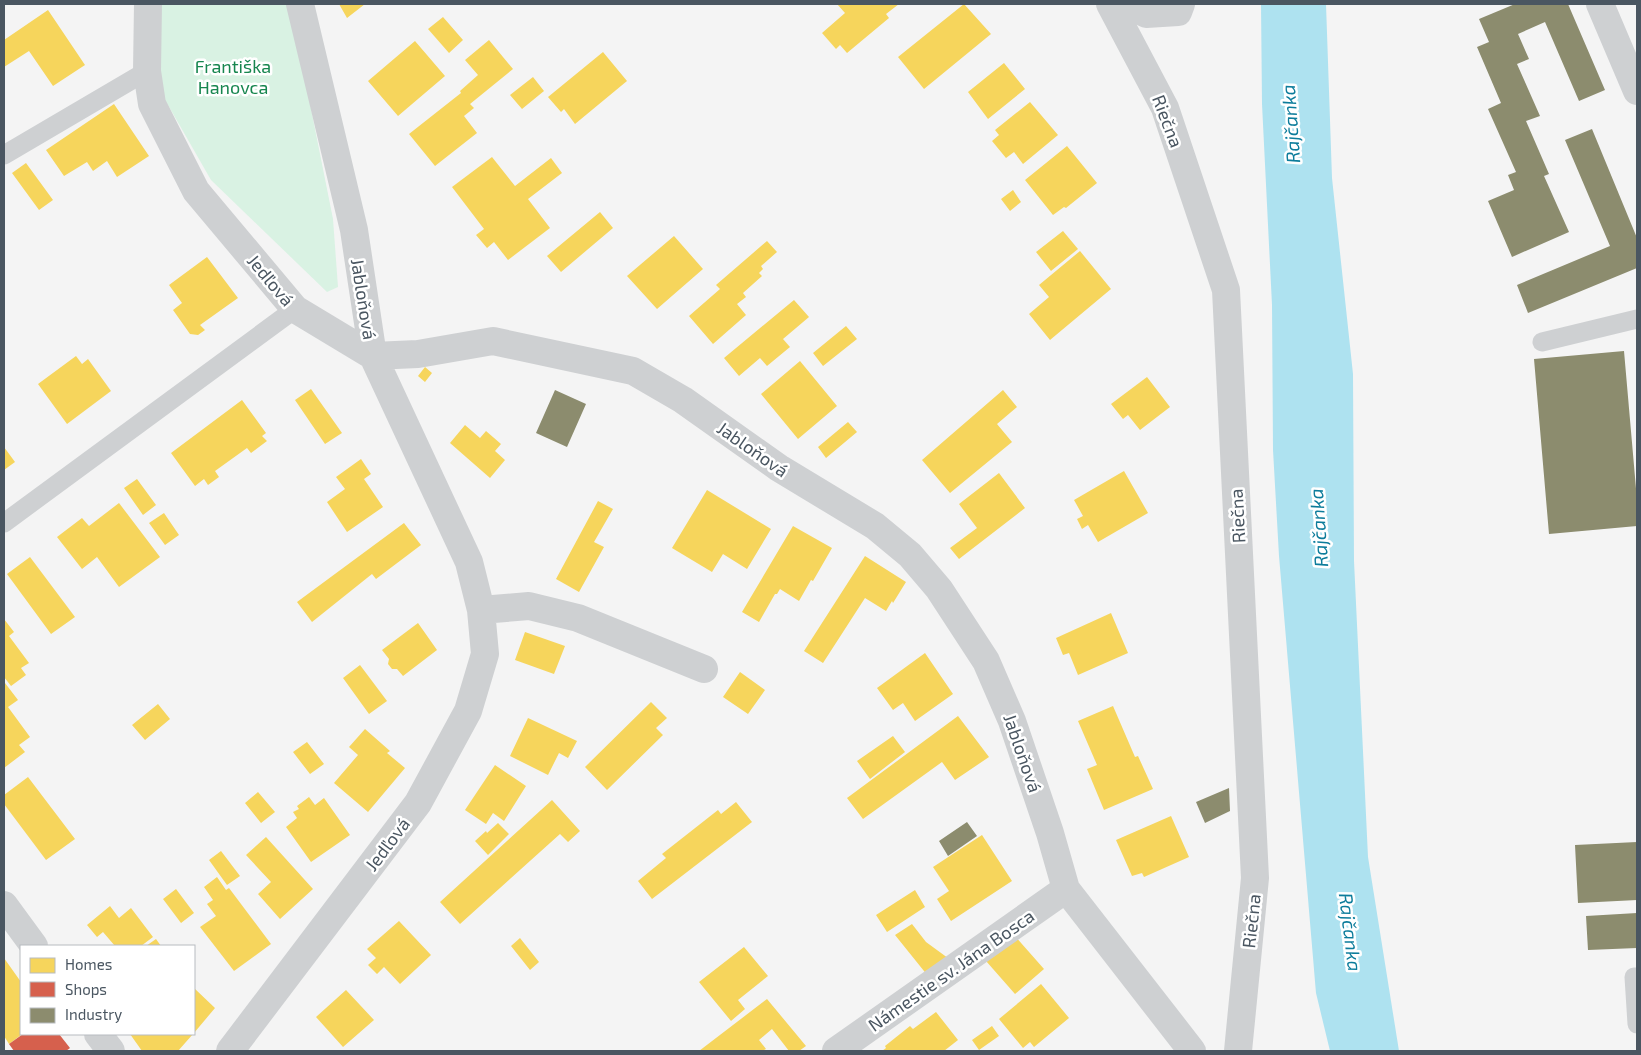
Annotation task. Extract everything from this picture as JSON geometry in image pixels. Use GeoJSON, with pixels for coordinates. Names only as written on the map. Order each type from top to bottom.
{"type":"FeatureCollection","features":[{"type":"Feature","properties":{"kind":"street","name":"Jedľová"},"geometry":{"type":"LineString","coordinates":[[148,4],[147,71],[152,104],[196,191],[295,309],[373,356],[469,562],[481,610],[485,654],[468,711],[418,803],[230,1051]]}},
{"type":"Feature","properties":{"kind":"street","name":"Jabloňová"},"geometry":{"type":"LineString","coordinates":[[300,4],[354,230],[373,356],[418,354],[493,341],[633,371],[683,400],[779,468],[875,526],[910,555],[939,589],[986,661],[1012,721],[1050,833],[1066,889],[1192,1051]]}},
{"type":"Feature","properties":{"kind":"street","name":"Riečna"},"geometry":{"type":"LineString","coordinates":[[1110,4],[1165,108],[1226,290],[1255,878],[1238,1051]]}},
{"type":"Feature","properties":{"kind":"street"},"geometry":{"type":"LineString","coordinates":[[1130,4],[1146,14],[1178,12],[1182,4]]}},
{"type":"Feature","properties":{"kind":"street"},"geometry":{"type":"LineString","coordinates":[[1600,4],[1637,91]]}},
{"type":"Feature","properties":{"kind":"street"},"geometry":{"type":"LineString","coordinates":[[481,610],[529,606],[578,618],[704,669]]}},
{"type":"Feature","properties":{"kind":"street","name":"Námestie sv. Jána Bosca"},"geometry":{"type":"LineString","coordinates":[[836,1051],[1066,889]]}},
{"type":"Feature","properties":{"kind":"street"},"geometry":{"type":"LineString","coordinates":[[4,905],[33,945]]}},
{"type":"Feature","properties":{"kind":"street"},"geometry":{"type":"LineString","coordinates":[[99,1035],[111,1051]]}},
{"type":"Feature","properties":{"kind":"lane"},"geometry":{"type":"LineString","coordinates":[[4,156],[147,71]]}},
{"type":"Feature","properties":{"kind":"lane"},"geometry":{"type":"LineString","coordinates":[[4,523],[295,309]]}},
{"type":"Feature","properties":{"kind":"lane"},"geometry":{"type":"LineString","coordinates":[[1542,342],[1637,319]]}},
{"type":"Feature","properties":{"kind":"lane"},"geometry":{"type":"LineString","coordinates":[[1637,977],[1634,977],[1637,1024]]}},
{"type":"Feature","properties":{"kind":"green space","name":"Františka Hanovca"},"geometry":{"type":"Polygon","coordinates":[[[158,4],[290,4],[333,219],[338,287],[327,292],[211,180],[164,98],[158,71],[158,4]]]}},
{"type":"Feature","properties":{"kind":"water","name":"Rajčanka"},"geometry":{"type":"Polygon","coordinates":[[[1261,4],[1326,4],[1332,178],[1353,374],[1354,561],[1368,857],[1399,1051],[1330,1051],[1316,993],[1279,556],[1273,450],[1272,305],[1262,104],[1261,4]]]}},
{"type":"Feature","properties":{"kind":"building: Homes"},"geometry":{"type":"Polygon","coordinates":[[[339,4],[365,4],[347,18],[339,4]]]}},
{"type":"Feature","properties":{"kind":"building: Homes"},"geometry":{"type":"Polygon","coordinates":[[[837,4],[899,4],[886,14],[889,18],[847,53],[840,45],[836,49],[822,33],[845,13],[837,4]]]}},
{"type":"Feature","properties":{"kind":"building: Homes"},"geometry":{"type":"Polygon","coordinates":[[[964,4],[991,34],[924,89],[898,57],[964,4]]]}},
{"type":"Feature","properties":{"kind":"building: Homes"},"geometry":{"type":"Polygon","coordinates":[[[48,10],[85,65],[53,86],[29,51],[4,67],[4,40],[48,10]]]}},
{"type":"Feature","properties":{"kind":"building: Homes"},"geometry":{"type":"Polygon","coordinates":[[[443,17],[463,40],[449,53],[428,29],[443,17]]]}},
{"type":"Feature","properties":{"kind":"building: Homes"},"geometry":{"type":"Polygon","coordinates":[[[489,40],[513,69],[470,104],[474,108],[464,116],[477,133],[435,166],[409,134],[461,93],[460,91],[478,75],[465,60],[489,40]]]}},
{"type":"Feature","properties":{"kind":"building: Homes"},"geometry":{"type":"Polygon","coordinates":[[[415,41],[445,76],[398,116],[368,81],[415,41]]]}},
{"type":"Feature","properties":{"kind":"building: Homes"},"geometry":{"type":"Polygon","coordinates":[[[603,52],[627,81],[575,124],[564,109],[561,112],[548,97],[603,52]]]}},
{"type":"Feature","properties":{"kind":"building: Homes"},"geometry":{"type":"Polygon","coordinates":[[[1004,63],[1025,89],[988,119],[968,92],[1004,63]]]}},
{"type":"Feature","properties":{"kind":"building: Homes"},"geometry":{"type":"Polygon","coordinates":[[[533,77],[544,91],[522,109],[510,95],[533,77]]]}},
{"type":"Feature","properties":{"kind":"building: Homes"},"geometry":{"type":"Polygon","coordinates":[[[1030,102],[1058,135],[1023,164],[1014,152],[1006,158],[992,141],[999,135],[995,130],[1030,102]]]}},
{"type":"Feature","properties":{"kind":"building: Homes"},"geometry":{"type":"Polygon","coordinates":[[[114,104],[149,156],[117,177],[107,161],[93,171],[87,162],[64,176],[46,150],[114,104]]]}},
{"type":"Feature","properties":{"kind":"building: Homes"},"geometry":{"type":"Polygon","coordinates":[[[1067,146],[1097,183],[1066,208],[1064,207],[1053,215],[1025,180],[1067,146]]]}},
{"type":"Feature","properties":{"kind":"building: Homes"},"geometry":{"type":"Polygon","coordinates":[[[492,157],[515,186],[551,158],[562,173],[528,199],[550,228],[508,260],[494,242],[487,248],[476,235],[484,229],[452,187],[492,157]]]}},
{"type":"Feature","properties":{"kind":"building: Homes"},"geometry":{"type":"Polygon","coordinates":[[[26,163],[53,200],[39,210],[12,173],[26,163]]]}},
{"type":"Feature","properties":{"kind":"building: Homes"},"geometry":{"type":"Polygon","coordinates":[[[1013,190],[1021,202],[1010,211],[1001,199],[1013,190]]]}},
{"type":"Feature","properties":{"kind":"building: Homes"},"geometry":{"type":"Polygon","coordinates":[[[600,212],[613,228],[561,272],[547,256],[600,212]]]}},
{"type":"Feature","properties":{"kind":"building: Homes"},"geometry":{"type":"Polygon","coordinates":[[[1063,231],[1078,249],[1051,271],[1036,252],[1063,231]]]}},
{"type":"Feature","properties":{"kind":"building: Homes"},"geometry":{"type":"Polygon","coordinates":[[[674,236],[703,269],[657,309],[627,276],[674,236]]]}},
{"type":"Feature","properties":{"kind":"building: Homes"},"geometry":{"type":"Polygon","coordinates":[[[767,241],[777,252],[761,266],[763,269],[759,273],[762,276],[743,293],[746,297],[737,304],[746,315],[713,344],[689,316],[720,289],[716,285],[767,241]]]}},
{"type":"Feature","properties":{"kind":"building: Homes"},"geometry":{"type":"Polygon","coordinates":[[[1080,251],[1111,289],[1050,340],[1029,314],[1049,297],[1039,285],[1080,251]]]}},
{"type":"Feature","properties":{"kind":"building: Homes"},"geometry":{"type":"Polygon","coordinates":[[[207,257],[238,298],[200,325],[205,330],[198,335],[190,334],[173,310],[182,303],[169,285],[207,257]]]}},
{"type":"Feature","properties":{"kind":"building: Homes"},"geometry":{"type":"Polygon","coordinates":[[[794,300],[809,317],[783,339],[790,347],[767,366],[760,358],[739,376],[724,358],[794,300]]]}},
{"type":"Feature","properties":{"kind":"building: Homes"},"geometry":{"type":"Polygon","coordinates":[[[846,326],[857,339],[823,366],[813,353],[846,326]]]}},
{"type":"Feature","properties":{"kind":"building: Homes"},"geometry":{"type":"Polygon","coordinates":[[[76,356],[82,364],[88,359],[111,391],[67,424],[38,384],[76,356]]]}},
{"type":"Feature","properties":{"kind":"building: Homes"},"geometry":{"type":"Polygon","coordinates":[[[800,361],[837,406],[798,439],[761,394],[800,361]]]}},
{"type":"Feature","properties":{"kind":"building: Homes"},"geometry":{"type":"Polygon","coordinates":[[[425,367],[432,373],[425,382],[418,376],[425,367]]]}},
{"type":"Feature","properties":{"kind":"building: Homes"},"geometry":{"type":"Polygon","coordinates":[[[1147,377],[1170,407],[1140,430],[1128,415],[1123,419],[1111,404],[1147,377]]]}},
{"type":"Feature","properties":{"kind":"building: Homes"},"geometry":{"type":"Polygon","coordinates":[[[311,389],[342,433],[325,444],[295,400],[311,389]]]}},
{"type":"Feature","properties":{"kind":"building: Homes"},"geometry":{"type":"Polygon","coordinates":[[[1003,390],[1017,407],[997,424],[1012,442],[950,493],[922,460],[1003,390]]]}},
{"type":"Feature","properties":{"kind":"building: Homes"},"geometry":{"type":"Polygon","coordinates":[[[242,400],[266,433],[262,436],[267,441],[251,453],[247,448],[215,471],[219,477],[208,485],[204,479],[195,486],[171,453],[242,400]]]}},
{"type":"Feature","properties":{"kind":"building: Homes"},"geometry":{"type":"Polygon","coordinates":[[[848,422],[857,432],[826,458],[818,447],[848,422]]]}},
{"type":"Feature","properties":{"kind":"building: Homes"},"geometry":{"type":"Polygon","coordinates":[[[465,425],[480,438],[486,431],[501,444],[495,451],[505,460],[490,478],[450,443],[465,425]]]}},
{"type":"Feature","properties":{"kind":"building: Homes"},"geometry":{"type":"Polygon","coordinates":[[[4,447],[15,462],[4,470],[4,447]]]}},
{"type":"Feature","properties":{"kind":"building: Homes"},"geometry":{"type":"Polygon","coordinates":[[[361,459],[371,474],[364,479],[383,507],[347,532],[327,502],[345,489],[336,477],[361,459]]]}},
{"type":"Feature","properties":{"kind":"building: Homes"},"geometry":{"type":"Polygon","coordinates":[[[1124,471],[1148,513],[1098,542],[1088,525],[1082,529],[1077,519],[1083,516],[1074,500],[1124,471]]]}},
{"type":"Feature","properties":{"kind":"building: Homes"},"geometry":{"type":"Polygon","coordinates":[[[999,473],[1025,508],[959,559],[950,548],[977,528],[959,504],[999,473]]]}},
{"type":"Feature","properties":{"kind":"building: Homes"},"geometry":{"type":"Polygon","coordinates":[[[137,479],[156,505],[143,515],[124,488],[137,479]]]}},
{"type":"Feature","properties":{"kind":"building: Homes"},"geometry":{"type":"Polygon","coordinates":[[[707,490],[771,529],[747,569],[723,554],[712,572],[672,548],[707,490]]]}},
{"type":"Feature","properties":{"kind":"building: Homes"},"geometry":{"type":"Polygon","coordinates":[[[598,501],[613,509],[594,542],[604,547],[579,592],[556,579],[598,501]]]}},
{"type":"Feature","properties":{"kind":"building: Homes"},"geometry":{"type":"Polygon","coordinates":[[[119,503],[160,557],[119,587],[97,557],[82,569],[57,537],[82,518],[89,526],[119,503]]]}},
{"type":"Feature","properties":{"kind":"building: Homes"},"geometry":{"type":"Polygon","coordinates":[[[164,513],[179,535],[165,545],[149,523],[164,513]]]}},
{"type":"Feature","properties":{"kind":"building: Homes"},"geometry":{"type":"Polygon","coordinates":[[[404,523],[421,545],[376,579],[372,574],[312,622],[297,602],[404,523]]]}},
{"type":"Feature","properties":{"kind":"building: Homes"},"geometry":{"type":"Polygon","coordinates":[[[793,526],[832,548],[799,601],[780,589],[775,594],[759,622],[742,612],[793,526]]]}},
{"type":"Feature","properties":{"kind":"building: Homes"},"geometry":{"type":"Polygon","coordinates":[[[865,556],[906,582],[886,611],[865,598],[823,663],[804,651],[865,556]]]}},
{"type":"Feature","properties":{"kind":"building: Homes"},"geometry":{"type":"Polygon","coordinates":[[[30,557],[75,617],[51,634],[7,574],[30,557]]]}},
{"type":"Feature","properties":{"kind":"building: Homes"},"geometry":{"type":"Polygon","coordinates":[[[1111,613],[1128,653],[1078,675],[1069,653],[1063,655],[1056,638],[1111,613]]]}},
{"type":"Feature","properties":{"kind":"building: Homes"},"geometry":{"type":"Polygon","coordinates":[[[4,619],[14,632],[9,636],[29,663],[21,668],[26,675],[11,686],[4,677],[4,619]]]}},
{"type":"Feature","properties":{"kind":"building: Homes"},"geometry":{"type":"Polygon","coordinates":[[[418,623],[437,650],[403,676],[397,669],[392,669],[388,664],[389,659],[382,650],[418,623]]]}},
{"type":"Feature","properties":{"kind":"building: Homes"},"geometry":{"type":"Polygon","coordinates":[[[525,632],[565,646],[554,674],[515,660],[525,632]]]}},
{"type":"Feature","properties":{"kind":"building: Homes"},"geometry":{"type":"Polygon","coordinates":[[[925,653],[953,694],[915,721],[903,703],[893,710],[877,688],[925,653]]]}},
{"type":"Feature","properties":{"kind":"building: Homes"},"geometry":{"type":"Polygon","coordinates":[[[360,665],[387,701],[369,714],[343,678],[360,665]]]}},
{"type":"Feature","properties":{"kind":"building: Homes"},"geometry":{"type":"Polygon","coordinates":[[[740,672],[765,690],[748,714],[723,697],[740,672]]]}},
{"type":"Feature","properties":{"kind":"building: Homes"},"geometry":{"type":"Polygon","coordinates":[[[4,684],[18,700],[8,707],[30,737],[19,745],[25,752],[4,768],[4,684]]]}},
{"type":"Feature","properties":{"kind":"building: Homes"},"geometry":{"type":"Polygon","coordinates":[[[651,702],[667,718],[656,728],[663,735],[607,790],[585,767],[651,702]]]}},
{"type":"Feature","properties":{"kind":"building: Homes"},"geometry":{"type":"Polygon","coordinates":[[[158,704],[170,719],[145,740],[132,725],[158,704]]]}},
{"type":"Feature","properties":{"kind":"building: Homes"},"geometry":{"type":"Polygon","coordinates":[[[1113,706],[1135,757],[1138,756],[1153,789],[1104,810],[1087,769],[1097,765],[1078,721],[1113,706]]]}},
{"type":"Feature","properties":{"kind":"building: Homes"},"geometry":{"type":"Polygon","coordinates":[[[958,716],[989,757],[955,780],[942,762],[863,819],[847,798],[958,716]]]}},
{"type":"Feature","properties":{"kind":"building: Homes"},"geometry":{"type":"Polygon","coordinates":[[[528,718],[577,741],[568,758],[559,753],[548,775],[510,756],[528,718]]]}},
{"type":"Feature","properties":{"kind":"building: Homes"},"geometry":{"type":"Polygon","coordinates":[[[365,729],[390,751],[387,753],[405,768],[368,812],[334,783],[358,755],[349,747],[365,729]]]}},
{"type":"Feature","properties":{"kind":"building: Homes"},"geometry":{"type":"Polygon","coordinates":[[[893,736],[905,752],[870,779],[857,761],[893,736]]]}},
{"type":"Feature","properties":{"kind":"building: Homes"},"geometry":{"type":"Polygon","coordinates":[[[307,742],[324,764],[310,774],[293,752],[307,742]]]}},
{"type":"Feature","properties":{"kind":"building: Homes"},"geometry":{"type":"Polygon","coordinates":[[[495,765],[526,786],[504,821],[493,813],[486,824],[465,810],[495,765]]]}},
{"type":"Feature","properties":{"kind":"building: Homes"},"geometry":{"type":"Polygon","coordinates":[[[28,777],[75,839],[46,860],[4,804],[4,795],[28,777]]]}},
{"type":"Feature","properties":{"kind":"building: Homes"},"geometry":{"type":"Polygon","coordinates":[[[258,792],[275,812],[261,823],[245,803],[258,792]]]}},
{"type":"Feature","properties":{"kind":"building: Homes"},"geometry":{"type":"Polygon","coordinates":[[[309,797],[315,805],[324,798],[350,835],[311,862],[286,827],[297,818],[293,812],[299,809],[297,806],[309,797]]]}},
{"type":"Feature","properties":{"kind":"building: Homes"},"geometry":{"type":"Polygon","coordinates":[[[552,800],[580,831],[568,842],[560,834],[460,924],[440,902],[552,800]]]}},
{"type":"Feature","properties":{"kind":"building: Homes"},"geometry":{"type":"Polygon","coordinates":[[[736,802],[752,822],[652,899],[638,881],[666,858],[662,854],[718,810],[721,814],[736,802]]]}},
{"type":"Feature","properties":{"kind":"building: Homes"},"geometry":{"type":"Polygon","coordinates":[[[1171,816],[1189,857],[1144,877],[1142,873],[1132,876],[1116,840],[1171,816]]]}},
{"type":"Feature","properties":{"kind":"building: Homes"},"geometry":{"type":"Polygon","coordinates":[[[498,823],[509,834],[488,855],[475,841],[498,823]]]}},
{"type":"Feature","properties":{"kind":"building: Homes"},"geometry":{"type":"Polygon","coordinates":[[[982,835],[1012,881],[951,921],[937,899],[949,891],[933,867],[982,835]]]}},
{"type":"Feature","properties":{"kind":"building: Homes"},"geometry":{"type":"Polygon","coordinates":[[[266,837],[313,889],[280,919],[258,894],[271,882],[246,855],[266,837]]]}},
{"type":"Feature","properties":{"kind":"building: Homes"},"geometry":{"type":"Polygon","coordinates":[[[221,851],[240,876],[227,885],[209,860],[221,851]]]}},
{"type":"Feature","properties":{"kind":"building: Homes"},"geometry":{"type":"Polygon","coordinates":[[[217,877],[226,890],[229,888],[271,944],[234,971],[200,927],[216,916],[207,904],[213,900],[204,887],[217,877]]]}},
{"type":"Feature","properties":{"kind":"building: Homes"},"geometry":{"type":"Polygon","coordinates":[[[176,889],[194,913],[181,923],[163,899],[176,889]]]}},
{"type":"Feature","properties":{"kind":"building: Homes"},"geometry":{"type":"Polygon","coordinates":[[[915,890],[925,907],[887,932],[876,915],[915,890]]]}},
{"type":"Feature","properties":{"kind":"building: Homes"},"geometry":{"type":"Polygon","coordinates":[[[110,906],[119,918],[131,908],[153,937],[142,945],[114,945],[103,932],[97,937],[87,925],[110,906]]]}},
{"type":"Feature","properties":{"kind":"building: Homes"},"geometry":{"type":"Polygon","coordinates":[[[399,921],[431,955],[400,984],[384,967],[377,974],[368,965],[376,958],[367,949],[399,921]]]}},
{"type":"Feature","properties":{"kind":"building: Homes"},"geometry":{"type":"Polygon","coordinates":[[[912,924],[926,942],[952,961],[928,976],[895,935],[912,924]]]}},
{"type":"Feature","properties":{"kind":"building: Homes"},"geometry":{"type":"Polygon","coordinates":[[[1015,936],[1044,969],[1015,994],[986,961],[1015,936]]]}},
{"type":"Feature","properties":{"kind":"building: Homes"},"geometry":{"type":"Polygon","coordinates":[[[520,938],[539,962],[530,970],[511,946],[520,938]]]}},
{"type":"Feature","properties":{"kind":"building: Homes"},"geometry":{"type":"Polygon","coordinates":[[[156,939],[160,945],[147,945],[156,939]]]}},
{"type":"Feature","properties":{"kind":"building: Homes"},"geometry":{"type":"Polygon","coordinates":[[[744,947],[768,976],[738,1000],[745,1009],[731,1021],[699,982],[744,947]]]}},
{"type":"Feature","properties":{"kind":"building: Homes"},"geometry":{"type":"Polygon","coordinates":[[[4,958],[20,981],[21,1035],[9,1044],[4,1036],[4,958]]]}},
{"type":"Feature","properties":{"kind":"building: Homes"},"geometry":{"type":"Polygon","coordinates":[[[1041,984],[1069,1018],[1034,1047],[1030,1042],[1023,1048],[999,1019],[1041,984]]]}},
{"type":"Feature","properties":{"kind":"building: Homes"},"geometry":{"type":"Polygon","coordinates":[[[195,989],[215,1008],[195,1032],[195,989]]]}},
{"type":"Feature","properties":{"kind":"building: Homes"},"geometry":{"type":"Polygon","coordinates":[[[346,990],[374,1020],[343,1047],[316,1017],[346,990]]]}},
{"type":"Feature","properties":{"kind":"building: Homes"},"geometry":{"type":"Polygon","coordinates":[[[767,999],[806,1046],[799,1051],[789,1051],[772,1029],[759,1040],[766,1049],[762,1051],[699,1051],[767,999]]]}},
{"type":"Feature","properties":{"kind":"building: Homes"},"geometry":{"type":"Polygon","coordinates":[[[936,1012],[958,1040],[944,1051],[882,1051],[886,1048],[885,1046],[910,1026],[913,1029],[936,1012]]]}},
{"type":"Feature","properties":{"kind":"building: Homes"},"geometry":{"type":"Polygon","coordinates":[[[992,1026],[999,1036],[979,1050],[972,1040],[992,1026]]]}},
{"type":"Feature","properties":{"kind":"building: Homes"},"geometry":{"type":"Polygon","coordinates":[[[131,1035],[192,1035],[178,1051],[142,1051],[131,1035]]]}},
{"type":"Feature","properties":{"kind":"building: Shops"},"geometry":{"type":"Polygon","coordinates":[[[22,1035],[60,1035],[70,1048],[66,1051],[14,1051],[9,1044],[22,1035]]]}},
{"type":"Feature","properties":{"kind":"building: Industry"},"geometry":{"type":"Polygon","coordinates":[[[1515,4],[1568,4],[1605,90],[1579,101],[1545,22],[1518,34],[1529,59],[1517,64],[1540,116],[1526,121],[1549,174],[1544,176],[1569,232],[1512,257],[1488,201],[1514,190],[1508,175],[1516,172],[1488,109],[1501,103],[1477,47],[1489,42],[1479,19],[1515,4]]]}},
{"type":"Feature","properties":{"kind":"building: Industry"},"geometry":{"type":"Polygon","coordinates":[[[1592,129],[1637,238],[1637,268],[1528,313],[1517,285],[1610,246],[1565,140],[1592,129]]]}},
{"type":"Feature","properties":{"kind":"building: Industry"},"geometry":{"type":"Polygon","coordinates":[[[1624,351],[1637,500],[1637,526],[1549,534],[1534,359],[1624,351]]]}},
{"type":"Feature","properties":{"kind":"building: Industry"},"geometry":{"type":"Polygon","coordinates":[[[555,390],[586,404],[567,447],[536,433],[555,390]]]}},
{"type":"Feature","properties":{"kind":"building: Industry"},"geometry":{"type":"Polygon","coordinates":[[[1229,788],[1230,811],[1205,823],[1196,802],[1229,788]]]}},
{"type":"Feature","properties":{"kind":"building: Industry"},"geometry":{"type":"Polygon","coordinates":[[[967,822],[977,836],[948,856],[939,841],[967,822]]]}},
{"type":"Feature","properties":{"kind":"building: Industry"},"geometry":{"type":"Polygon","coordinates":[[[1637,842],[1637,900],[1578,903],[1575,845],[1637,842]]]}},
{"type":"Feature","properties":{"kind":"building: Industry"},"geometry":{"type":"Polygon","coordinates":[[[1637,913],[1637,948],[1588,950],[1586,916],[1637,913]]]}}]}
